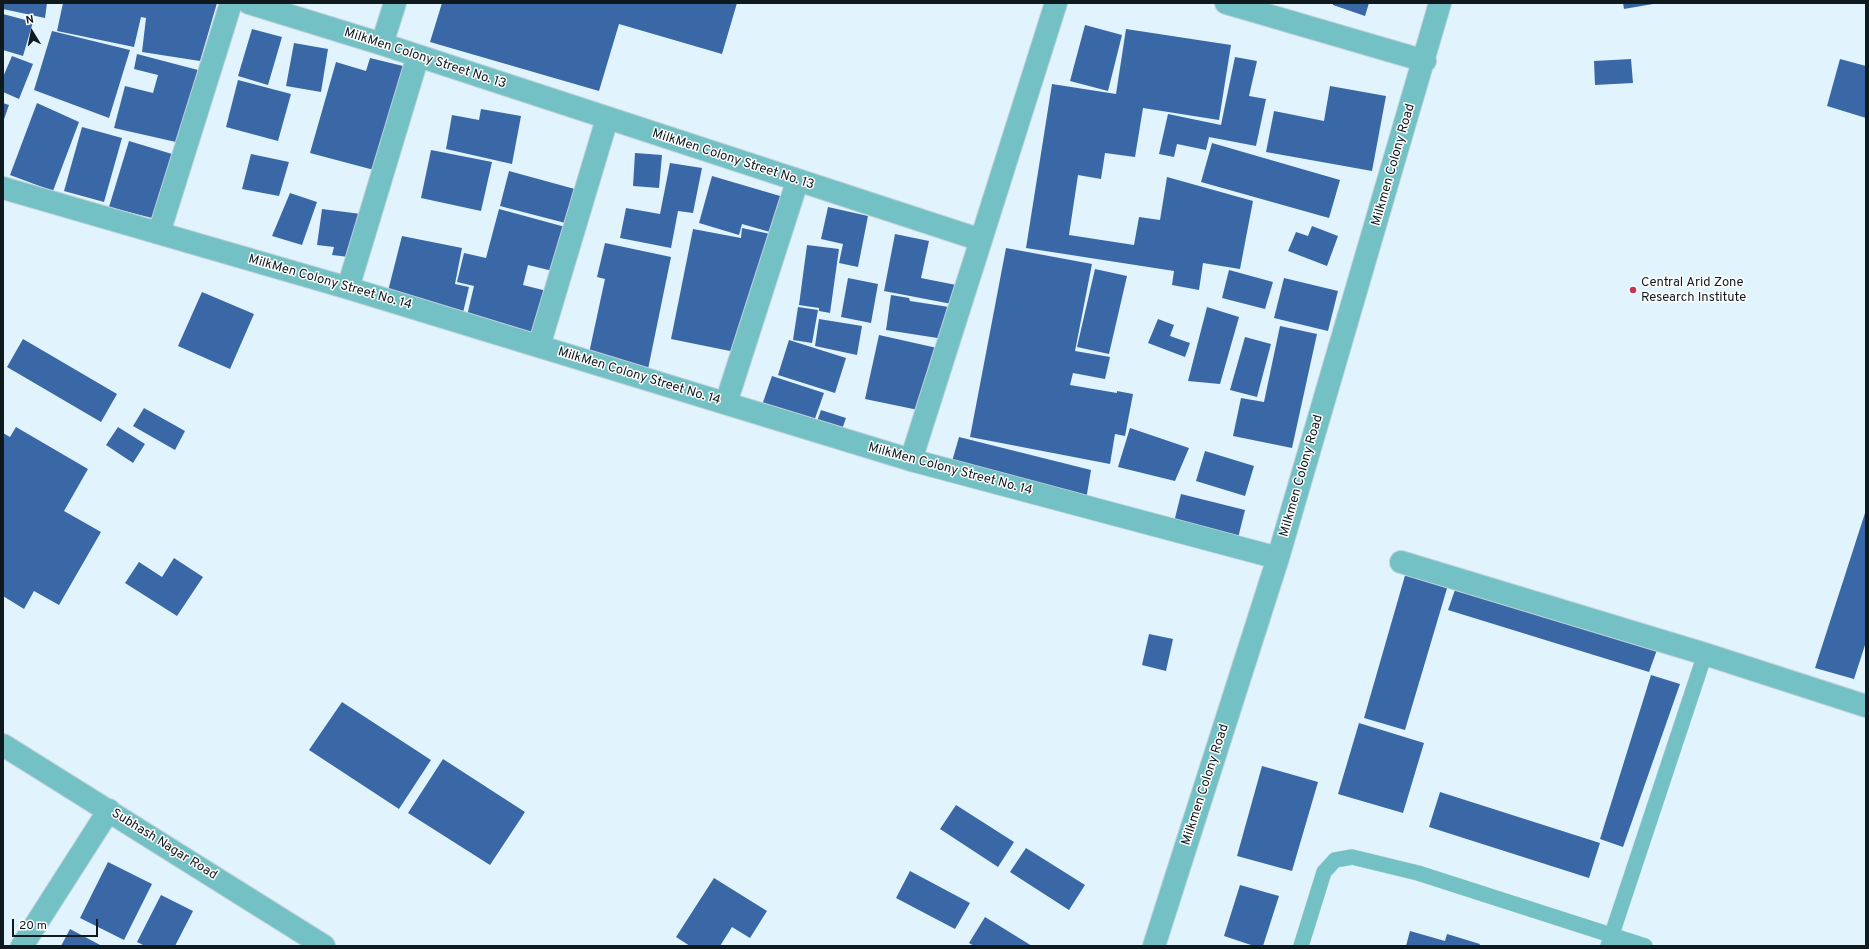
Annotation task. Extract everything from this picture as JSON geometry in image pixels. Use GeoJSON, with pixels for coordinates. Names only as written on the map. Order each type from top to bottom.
{"type":"FeatureCollection","features":[{"type":"Feature","properties":{"kind":"street"},"geometry":{"type":"LineString","coordinates":[[159,233],[231,3]]}},
{"type":"Feature","properties":{"kind":"street","name":"MilkMen Colony Street No. 13"},"geometry":{"type":"LineString","coordinates":[[249,3],[382,44],[797,182],[981,240]]}},
{"type":"Feature","properties":{"kind":"street"},"geometry":{"type":"LineString","coordinates":[[382,44],[395,3]]}},
{"type":"Feature","properties":{"kind":"street"},"geometry":{"type":"LineString","coordinates":[[911,460],[1056,3]]}},
{"type":"Feature","properties":{"kind":"street"},"geometry":{"type":"LineString","coordinates":[[1226,3],[1425,61]]}},
{"type":"Feature","properties":{"kind":"street","name":"Milkmen Colony Road"},"geometry":{"type":"LineString","coordinates":[[1154,946],[1278,558],[1425,61],[1440,3]]}},
{"type":"Feature","properties":{"kind":"street"},"geometry":{"type":"LineString","coordinates":[[348,288],[418,56]]}},
{"type":"Feature","properties":{"kind":"street"},"geometry":{"type":"LineString","coordinates":[[539,346],[607,119]]}},
{"type":"Feature","properties":{"kind":"street"},"geometry":{"type":"LineString","coordinates":[[726,404],[797,182]]}},
{"type":"Feature","properties":{"kind":"street","name":"MilkMen Colony Street No. 14"},"geometry":{"type":"LineString","coordinates":[[3,188],[348,288],[911,460],[1278,558]]}},
{"type":"Feature","properties":{"kind":"street"},"geometry":{"type":"LineString","coordinates":[[1401,562],[1705,654],[1866,706]]}},
{"type":"Feature","properties":{"kind":"street","name":"Subhash Nagar Road"},"geometry":{"type":"LineString","coordinates":[[3,745],[324,946]]}},
{"type":"Feature","properties":{"kind":"street"},"geometry":{"type":"LineString","coordinates":[[22,946],[109,810]]}},
{"type":"Feature","properties":{"kind":"lane"},"geometry":{"type":"LineString","coordinates":[[1609,941],[1705,654]]}},
{"type":"Feature","properties":{"kind":"lane"},"geometry":{"type":"LineString","coordinates":[[1301,946],[1324,872],[1335,860],[1352,857],[1418,873],[1609,941],[1645,946]]}},
{"type":"Feature","properties":{"kind":"building"},"geometry":{"type":"Polygon","coordinates":[[[3,3],[47,3],[45,18],[3,9],[3,3]]]}},
{"type":"Feature","properties":{"kind":"building"},"geometry":{"type":"Polygon","coordinates":[[[63,3],[217,3],[200,61],[142,52],[146,18],[141,17],[134,47],[57,31],[63,3]]]}},
{"type":"Feature","properties":{"kind":"building"},"geometry":{"type":"Polygon","coordinates":[[[442,3],[737,3],[722,54],[619,24],[599,91],[430,42],[442,3]]]}},
{"type":"Feature","properties":{"kind":"building"},"geometry":{"type":"Polygon","coordinates":[[[1333,3],[1369,3],[1365,16],[1333,5],[1333,3]]]}},
{"type":"Feature","properties":{"kind":"building"},"geometry":{"type":"Polygon","coordinates":[[[1623,3],[1653,3],[1653,4],[1624,9],[1623,3]]]}},
{"type":"Feature","properties":{"kind":"building"},"geometry":{"type":"Polygon","coordinates":[[[3,14],[33,22],[23,56],[3,50],[3,14]]]}},
{"type":"Feature","properties":{"kind":"building"},"geometry":{"type":"Polygon","coordinates":[[[1085,25],[1122,35],[1108,91],[1070,81],[1085,25]]]}},
{"type":"Feature","properties":{"kind":"building"},"geometry":{"type":"Polygon","coordinates":[[[252,29],[282,37],[268,85],[238,76],[252,29]]]}},
{"type":"Feature","properties":{"kind":"building"},"geometry":{"type":"Polygon","coordinates":[[[1126,29],[1231,45],[1219,120],[1143,108],[1135,157],[1105,153],[1101,179],[1078,175],[1069,235],[1134,245],[1139,217],[1160,220],[1167,177],[1253,201],[1240,269],[1203,263],[1199,290],[1172,285],[1174,271],[1026,248],[1052,84],[1116,94],[1126,29]]]}},
{"type":"Feature","properties":{"kind":"building"},"geometry":{"type":"Polygon","coordinates":[[[52,31],[130,50],[109,118],[34,90],[52,31]]]}},
{"type":"Feature","properties":{"kind":"building"},"geometry":{"type":"Polygon","coordinates":[[[294,43],[328,49],[321,92],[286,86],[294,43]]]}},
{"type":"Feature","properties":{"kind":"building"},"geometry":{"type":"Polygon","coordinates":[[[137,54],[198,70],[176,142],[114,128],[125,86],[153,93],[158,75],[134,69],[137,54]]]}},
{"type":"Feature","properties":{"kind":"building"},"geometry":{"type":"Polygon","coordinates":[[[12,56],[33,64],[19,99],[3,92],[3,77],[12,56]]]}},
{"type":"Feature","properties":{"kind":"building"},"geometry":{"type":"Polygon","coordinates":[[[1235,57],[1257,61],[1249,96],[1266,99],[1256,146],[1209,137],[1206,150],[1177,144],[1174,157],[1159,154],[1168,114],[1221,125],[1235,57]]]}},
{"type":"Feature","properties":{"kind":"building"},"geometry":{"type":"Polygon","coordinates":[[[370,58],[407,67],[374,170],[310,153],[336,62],[366,71],[370,58]]]}},
{"type":"Feature","properties":{"kind":"building"},"geometry":{"type":"Polygon","coordinates":[[[1631,59],[1633,83],[1595,85],[1594,61],[1631,59]]]}},
{"type":"Feature","properties":{"kind":"building"},"geometry":{"type":"Polygon","coordinates":[[[1840,59],[1866,66],[1866,118],[1827,106],[1840,59]]]}},
{"type":"Feature","properties":{"kind":"building"},"geometry":{"type":"Polygon","coordinates":[[[238,80],[291,94],[278,141],[226,127],[238,80]]]}},
{"type":"Feature","properties":{"kind":"building"},"geometry":{"type":"Polygon","coordinates":[[[1330,86],[1386,96],[1372,171],[1266,152],[1274,111],[1324,121],[1330,86]]]}},
{"type":"Feature","properties":{"kind":"building"},"geometry":{"type":"Polygon","coordinates":[[[3,103],[9,105],[3,122],[3,103]]]}},
{"type":"Feature","properties":{"kind":"building"},"geometry":{"type":"Polygon","coordinates":[[[37,103],[79,122],[53,191],[10,175],[37,103]]]}},
{"type":"Feature","properties":{"kind":"building"},"geometry":{"type":"Polygon","coordinates":[[[481,109],[521,116],[512,164],[446,149],[452,115],[479,120],[481,109]]]}},
{"type":"Feature","properties":{"kind":"building"},"geometry":{"type":"Polygon","coordinates":[[[82,127],[122,138],[104,202],[64,191],[82,127]]]}},
{"type":"Feature","properties":{"kind":"building"},"geometry":{"type":"Polygon","coordinates":[[[129,141],[172,154],[152,218],[109,207],[129,141]]]}},
{"type":"Feature","properties":{"kind":"building"},"geometry":{"type":"Polygon","coordinates":[[[1212,143],[1340,180],[1329,218],[1201,182],[1212,143]]]}},
{"type":"Feature","properties":{"kind":"building"},"geometry":{"type":"Polygon","coordinates":[[[431,150],[492,162],[481,211],[421,198],[431,150]]]}},
{"type":"Feature","properties":{"kind":"building"},"geometry":{"type":"Polygon","coordinates":[[[635,153],[662,155],[659,188],[633,186],[635,153]]]}},
{"type":"Feature","properties":{"kind":"building"},"geometry":{"type":"Polygon","coordinates":[[[251,154],[289,162],[279,196],[242,189],[251,154]]]}},
{"type":"Feature","properties":{"kind":"building"},"geometry":{"type":"Polygon","coordinates":[[[670,163],[702,168],[693,213],[678,211],[671,248],[620,238],[626,208],[660,214],[670,163]]]}},
{"type":"Feature","properties":{"kind":"building"},"geometry":{"type":"Polygon","coordinates":[[[509,171],[582,191],[573,225],[500,206],[509,171]]]}},
{"type":"Feature","properties":{"kind":"building"},"geometry":{"type":"Polygon","coordinates":[[[712,176],[787,198],[777,234],[742,224],[739,235],[699,223],[712,176]]]}},
{"type":"Feature","properties":{"kind":"building"},"geometry":{"type":"Polygon","coordinates":[[[290,193],[317,202],[302,245],[272,236],[290,193]]]}},
{"type":"Feature","properties":{"kind":"building"},"geometry":{"type":"Polygon","coordinates":[[[828,207],[868,216],[858,267],[839,263],[843,244],[821,239],[828,207]]]}},
{"type":"Feature","properties":{"kind":"building"},"geometry":{"type":"Polygon","coordinates":[[[322,209],[361,214],[349,257],[332,255],[334,247],[317,245],[322,209]]]}},
{"type":"Feature","properties":{"kind":"building"},"geometry":{"type":"Polygon","coordinates":[[[499,209],[569,228],[557,272],[528,265],[523,285],[547,291],[536,337],[466,320],[474,286],[457,282],[464,253],[486,258],[499,209]]]}},
{"type":"Feature","properties":{"kind":"building"},"geometry":{"type":"Polygon","coordinates":[[[1312,226],[1338,236],[1327,266],[1288,251],[1296,232],[1308,236],[1312,226]]]}},
{"type":"Feature","properties":{"kind":"building"},"geometry":{"type":"Polygon","coordinates":[[[742,228],[775,235],[735,352],[671,339],[693,229],[741,238],[742,228]]]}},
{"type":"Feature","properties":{"kind":"building"},"geometry":{"type":"Polygon","coordinates":[[[895,234],[929,241],[921,278],[961,286],[957,305],[884,291],[895,234]]]}},
{"type":"Feature","properties":{"kind":"building"},"geometry":{"type":"Polygon","coordinates":[[[402,236],[462,248],[455,284],[469,287],[462,317],[387,295],[402,236]]]}},
{"type":"Feature","properties":{"kind":"building"},"geometry":{"type":"Polygon","coordinates":[[[605,243],[671,257],[647,374],[588,358],[605,279],[597,277],[605,243]]]}},
{"type":"Feature","properties":{"kind":"building"},"geometry":{"type":"Polygon","coordinates":[[[807,245],[839,249],[830,313],[819,311],[819,308],[799,305],[807,245]]]}},
{"type":"Feature","properties":{"kind":"building"},"geometry":{"type":"Polygon","coordinates":[[[1006,248],[1092,264],[1075,351],[1110,357],[1105,379],[1073,373],[1070,385],[1117,393],[1117,391],[1133,394],[1125,436],[1115,434],[1110,464],[970,437],[1006,248]]]}},
{"type":"Feature","properties":{"kind":"building"},"geometry":{"type":"Polygon","coordinates":[[[1095,269],[1127,276],[1109,354],[1077,347],[1095,269]]]}},
{"type":"Feature","properties":{"kind":"building"},"geometry":{"type":"Polygon","coordinates":[[[1229,270],[1273,282],[1265,309],[1222,298],[1229,270]]]}},
{"type":"Feature","properties":{"kind":"building"},"geometry":{"type":"Polygon","coordinates":[[[848,278],[878,284],[871,323],[841,317],[848,278]]]}},
{"type":"Feature","properties":{"kind":"building"},"geometry":{"type":"Polygon","coordinates":[[[1284,278],[1338,291],[1328,331],[1274,318],[1284,278]]]}},
{"type":"Feature","properties":{"kind":"building"},"geometry":{"type":"Polygon","coordinates":[[[202,292],[254,314],[230,369],[178,346],[202,292]]]}},
{"type":"Feature","properties":{"kind":"building"},"geometry":{"type":"Polygon","coordinates":[[[891,295],[909,298],[910,301],[949,307],[944,339],[886,330],[891,295]]]}},
{"type":"Feature","properties":{"kind":"building"},"geometry":{"type":"Polygon","coordinates":[[[798,307],[818,310],[812,343],[793,340],[798,307]]]}},
{"type":"Feature","properties":{"kind":"building"},"geometry":{"type":"Polygon","coordinates":[[[1207,307],[1239,317],[1220,384],[1188,381],[1207,307]]]}},
{"type":"Feature","properties":{"kind":"building"},"geometry":{"type":"Polygon","coordinates":[[[819,319],[862,326],[857,355],[815,346],[819,319]]]}},
{"type":"Feature","properties":{"kind":"building"},"geometry":{"type":"Polygon","coordinates":[[[1158,319],[1174,325],[1170,336],[1190,343],[1185,357],[1148,343],[1158,319]]]}},
{"type":"Feature","properties":{"kind":"building"},"geometry":{"type":"Polygon","coordinates":[[[1280,326],[1317,334],[1292,448],[1233,436],[1241,398],[1264,402],[1280,326]]]}},
{"type":"Feature","properties":{"kind":"building"},"geometry":{"type":"Polygon","coordinates":[[[879,335],[937,348],[923,411],[865,399],[879,335]]]}},
{"type":"Feature","properties":{"kind":"building"},"geometry":{"type":"Polygon","coordinates":[[[1245,337],[1271,344],[1257,397],[1230,390],[1245,337]]]}},
{"type":"Feature","properties":{"kind":"building"},"geometry":{"type":"Polygon","coordinates":[[[23,339],[117,394],[101,422],[7,367],[23,339]]]}},
{"type":"Feature","properties":{"kind":"building"},"geometry":{"type":"Polygon","coordinates":[[[789,340],[846,358],[835,393],[778,375],[789,340]]]}},
{"type":"Feature","properties":{"kind":"building"},"geometry":{"type":"Polygon","coordinates":[[[772,376],[824,393],[812,427],[760,411],[772,376]]]}},
{"type":"Feature","properties":{"kind":"building"},"geometry":{"type":"Polygon","coordinates":[[[144,408],[185,431],[175,450],[133,426],[144,408]]]}},
{"type":"Feature","properties":{"kind":"building"},"geometry":{"type":"Polygon","coordinates":[[[821,410],[846,418],[840,435],[815,427],[821,410]]]}},
{"type":"Feature","properties":{"kind":"building"},"geometry":{"type":"Polygon","coordinates":[[[16,427],[88,469],[64,511],[101,532],[59,605],[34,591],[24,609],[3,596],[3,433],[10,437],[16,427]]]}},
{"type":"Feature","properties":{"kind":"building"},"geometry":{"type":"Polygon","coordinates":[[[118,427],[145,444],[133,463],[106,445],[118,427]]]}},
{"type":"Feature","properties":{"kind":"building"},"geometry":{"type":"Polygon","coordinates":[[[1130,428],[1189,448],[1175,481],[1118,467],[1130,428]]]}},
{"type":"Feature","properties":{"kind":"building"},"geometry":{"type":"Polygon","coordinates":[[[959,437],[1091,470],[1086,500],[951,465],[959,437]]]}},
{"type":"Feature","properties":{"kind":"building"},"geometry":{"type":"Polygon","coordinates":[[[1205,451],[1254,466],[1245,496],[1196,481],[1205,451]]]}},
{"type":"Feature","properties":{"kind":"building"},"geometry":{"type":"Polygon","coordinates":[[[1181,494],[1245,510],[1238,538],[1174,522],[1181,494]]]}},
{"type":"Feature","properties":{"kind":"building"},"geometry":{"type":"Polygon","coordinates":[[[1866,510],[1866,642],[1854,679],[1815,668],[1866,510]]]}},
{"type":"Feature","properties":{"kind":"building"},"geometry":{"type":"Polygon","coordinates":[[[174,558],[203,577],[177,616],[125,583],[139,562],[162,577],[174,558]]]}},
{"type":"Feature","properties":{"kind":"building"},"geometry":{"type":"Polygon","coordinates":[[[1406,572],[1448,585],[1405,730],[1364,718],[1406,572]]]}},
{"type":"Feature","properties":{"kind":"building"},"geometry":{"type":"Polygon","coordinates":[[[1456,587],[1658,647],[1649,672],[1448,610],[1456,587]]]}},
{"type":"Feature","properties":{"kind":"building"},"geometry":{"type":"Polygon","coordinates":[[[1149,634],[1173,639],[1166,671],[1142,665],[1149,634]]]}},
{"type":"Feature","properties":{"kind":"building"},"geometry":{"type":"Polygon","coordinates":[[[1651,675],[1680,684],[1623,847],[1600,839],[1651,675]]]}},
{"type":"Feature","properties":{"kind":"building"},"geometry":{"type":"Polygon","coordinates":[[[342,702],[431,760],[399,809],[309,750],[342,702]]]}},
{"type":"Feature","properties":{"kind":"building"},"geometry":{"type":"Polygon","coordinates":[[[1359,723],[1424,743],[1403,813],[1338,794],[1359,723]]]}},
{"type":"Feature","properties":{"kind":"building"},"geometry":{"type":"Polygon","coordinates":[[[443,759],[525,812],[490,865],[408,813],[443,759]]]}},
{"type":"Feature","properties":{"kind":"building"},"geometry":{"type":"Polygon","coordinates":[[[1262,766],[1318,782],[1292,871],[1237,856],[1262,766]]]}},
{"type":"Feature","properties":{"kind":"building"},"geometry":{"type":"Polygon","coordinates":[[[1440,792],[1600,843],[1589,878],[1429,827],[1440,792]]]}},
{"type":"Feature","properties":{"kind":"building"},"geometry":{"type":"Polygon","coordinates":[[[956,805],[1014,842],[998,867],[940,829],[956,805]]]}},
{"type":"Feature","properties":{"kind":"building"},"geometry":{"type":"Polygon","coordinates":[[[1026,848],[1085,885],[1069,910],[1010,872],[1026,848]]]}},
{"type":"Feature","properties":{"kind":"building"},"geometry":{"type":"Polygon","coordinates":[[[108,862],[152,884],[124,940],[80,918],[108,862]]]}},
{"type":"Feature","properties":{"kind":"building"},"geometry":{"type":"Polygon","coordinates":[[[910,871],[970,903],[955,929],[896,898],[910,871]]]}},
{"type":"Feature","properties":{"kind":"building"},"geometry":{"type":"Polygon","coordinates":[[[714,878],[767,911],[750,938],[732,927],[720,946],[690,946],[676,937],[714,878]]]}},
{"type":"Feature","properties":{"kind":"building"},"geometry":{"type":"Polygon","coordinates":[[[1240,885],[1279,896],[1263,946],[1254,946],[1224,936],[1240,885]]]}},
{"type":"Feature","properties":{"kind":"building"},"geometry":{"type":"Polygon","coordinates":[[[161,895],[193,911],[175,946],[145,946],[137,942],[161,895]]]}},
{"type":"Feature","properties":{"kind":"building"},"geometry":{"type":"Polygon","coordinates":[[[985,917],[1032,946],[974,946],[969,943],[985,917]]]}},
{"type":"Feature","properties":{"kind":"building"},"geometry":{"type":"Polygon","coordinates":[[[70,929],[102,946],[61,946],[70,929]]]}},
{"type":"Feature","properties":{"kind":"building"},"geometry":{"type":"Polygon","coordinates":[[[1410,931],[1445,941],[1447,934],[1480,944],[1479,946],[1406,946],[1410,931]]]}},
{"type":"Feature","properties":{"kind":"place","name":"Central Arid Zone Research Institute"},"geometry":{"type":"Point","coordinates":[1633,290]}}]}
